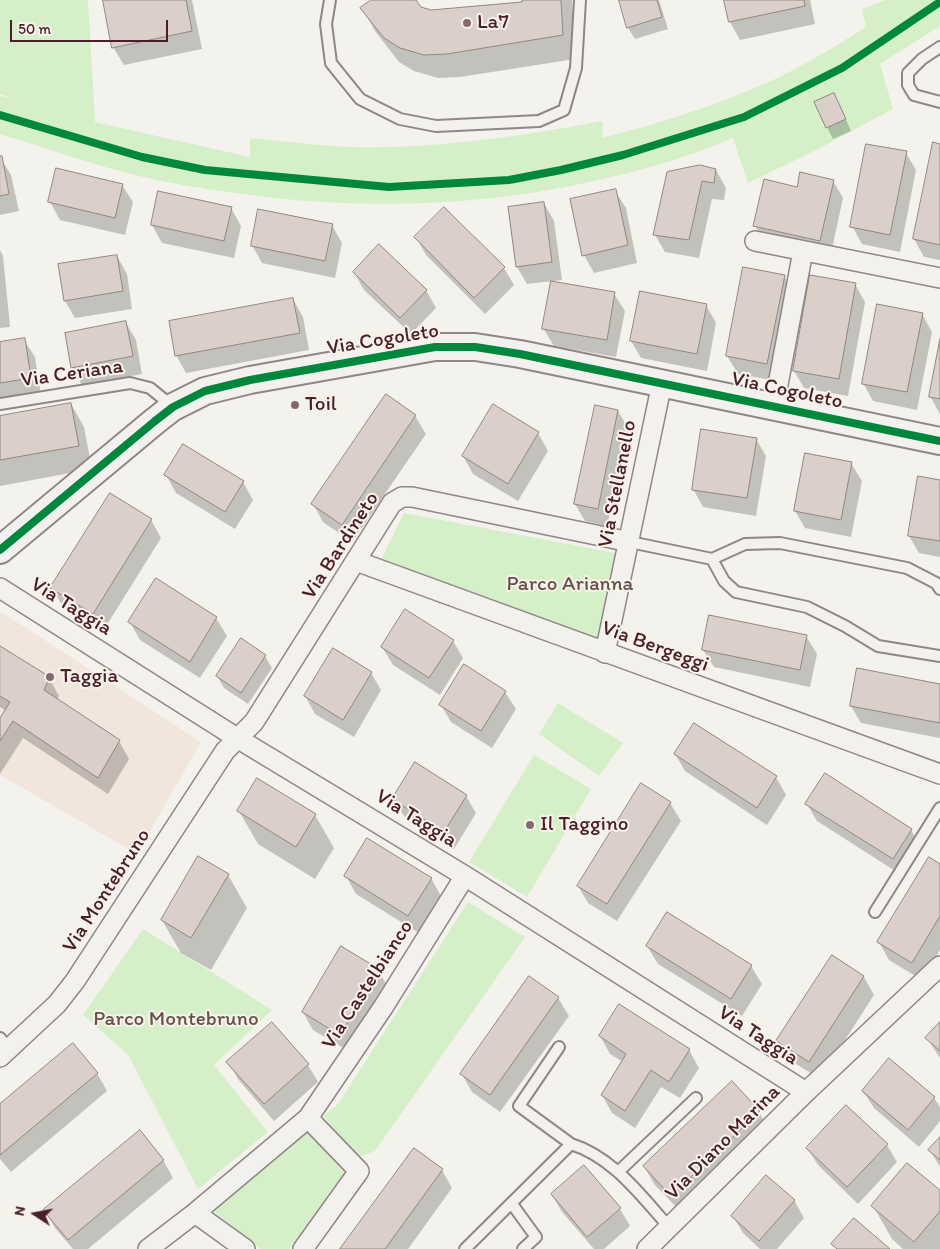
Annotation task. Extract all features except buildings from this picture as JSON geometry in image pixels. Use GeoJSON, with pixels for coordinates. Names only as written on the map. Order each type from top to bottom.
{"type":"FeatureCollection","features":[{"type":"Feature","properties":{"kind":"street"},"geometry":{"type":"LineString","coordinates":[[754,241],[940,278]]}},
{"type":"Feature","properties":{"kind":"street"},"geometry":{"type":"LineString","coordinates":[[774,406],[803,251]]}},
{"type":"Feature","properties":{"kind":"street","name":"Via Cogoleto"},"geometry":{"type":"LineString","coordinates":[[0,550],[173,407],[205,391],[228,384],[435,347],[475,347],[496,350],[940,441]]}},
{"type":"Feature","properties":{"kind":"street","name":"Via Stellanello"},"geometry":{"type":"LineString","coordinates":[[605,653],[630,542],[662,383]]}},
{"type":"Feature","properties":{"kind":"street","name":"Via Bardineto"},"geometry":{"type":"LineString","coordinates":[[238,738],[254,722],[392,503],[402,497],[630,542]]}},
{"type":"Feature","properties":{"kind":"street","name":"Via Bergeggi"},"geometry":{"type":"LineString","coordinates":[[356,561],[940,774]]}},
{"type":"Feature","properties":{"kind":"street","name":"Via Taggia"},"geometry":{"type":"LineString","coordinates":[[0,588],[238,738],[465,876],[806,1092]]}},
{"type":"Feature","properties":{"kind":"street","name":"Via Montebruno"},"geometry":{"type":"LineString","coordinates":[[3,1048],[57,1004],[75,981],[225,751],[238,738]]}},
{"type":"Feature","properties":{"kind":"street","name":"Via Castelbianco"},"geometry":{"type":"LineString","coordinates":[[148,1249],[195,1213],[308,1118],[384,1006],[465,876]]}},
{"type":"Feature","properties":{"kind":"street","name":"Via Diano Marina"},"geometry":{"type":"LineString","coordinates":[[648,1249],[806,1092],[940,966]]}},
{"type":"Feature","properties":{"kind":"street"},"geometry":{"type":"LineString","coordinates":[[303,1249],[359,1172],[308,1118]]}},
{"type":"Feature","properties":{"kind":"street"},"geometry":{"type":"LineString","coordinates":[[195,1213],[245,1249]]}},
{"type":"Feature","properties":{"kind":"lane"},"geometry":{"type":"LineString","coordinates":[[330,0],[326,24],[331,63],[360,99],[400,119],[436,126],[539,121],[564,110],[576,68],[580,0]]}},
{"type":"Feature","properties":{"kind":"lane"},"geometry":{"type":"LineString","coordinates":[[940,47],[922,59],[908,73],[908,85],[914,95],[940,102]]}},
{"type":"Feature","properties":{"kind":"lane","name":"Via Ceriana"},"geometry":{"type":"LineString","coordinates":[[0,404],[130,383],[150,388],[173,407]]}},
{"type":"Feature","properties":{"kind":"lane"},"geometry":{"type":"LineString","coordinates":[[630,542],[712,559],[746,544],[780,543],[906,568],[936,583],[940,589]]}},
{"type":"Feature","properties":{"kind":"lane"},"geometry":{"type":"LineString","coordinates":[[712,559],[724,582],[736,592],[806,607],[845,626],[878,646],[940,656]]}},
{"type":"Feature","properties":{"kind":"lane"},"geometry":{"type":"LineString","coordinates":[[875,912],[940,808]]}},
{"type":"Feature","properties":{"kind":"lane"},"geometry":{"type":"LineString","coordinates":[[559,1047],[519,1106],[572,1144],[587,1149],[618,1172],[670,1228]]}},
{"type":"Feature","properties":{"kind":"lane"},"geometry":{"type":"LineString","coordinates":[[618,1172],[696,1098]]}},
{"type":"Feature","properties":{"kind":"lane"},"geometry":{"type":"LineString","coordinates":[[466,1249],[572,1144]]}},
{"type":"Feature","properties":{"kind":"lane"},"geometry":{"type":"LineString","coordinates":[[512,1204],[536,1236],[523,1249]]}},
{"type":"Feature","properties":{"kind":"shaded area","name":"Taggia"},"geometry":{"type":"Polygon","coordinates":[[[0,611],[201,742],[137,854],[0,775],[0,611]]]}},
{"type":"Feature","properties":{"kind":"green space"},"geometry":{"type":"Polygon","coordinates":[[[0,0],[88,0],[95,122],[250,157],[250,138],[314,145],[416,146],[541,132],[603,121],[602,138],[668,120],[752,89],[785,74],[866,27],[862,9],[885,0],[940,0],[940,26],[880,64],[893,109],[748,183],[733,138],[698,152],[645,169],[590,182],[480,199],[371,204],[262,197],[152,179],[95,164],[0,134],[0,96],[14,99],[0,94],[0,0]]]}},
{"type":"Feature","properties":{"kind":"green space","name":"Parco Arianna"},"geometry":{"type":"Polygon","coordinates":[[[404,513],[621,554],[599,638],[381,559],[404,513]]]}},
{"type":"Feature","properties":{"kind":"green space","name":"Il Taggino"},"geometry":{"type":"Polygon","coordinates":[[[558,703],[623,743],[599,776],[539,734],[558,703]]]}},
{"type":"Feature","properties":{"kind":"green space","name":"Il Taggino"},"geometry":{"type":"Polygon","coordinates":[[[534,755],[591,789],[527,897],[469,862],[534,755]]]}},
{"type":"Feature","properties":{"kind":"green space"},"geometry":{"type":"Polygon","coordinates":[[[468,902],[525,937],[375,1151],[359,1157],[323,1116],[338,1104],[468,902]]]}},
{"type":"Feature","properties":{"kind":"green space","name":"Parco Montebruno"},"geometry":{"type":"Polygon","coordinates":[[[143,929],[272,1010],[214,1065],[268,1132],[198,1189],[128,1055],[83,1015],[143,929]]]}},
{"type":"Feature","properties":{"kind":"green space"},"geometry":{"type":"Polygon","coordinates":[[[307,1131],[344,1173],[289,1249],[261,1249],[214,1212],[307,1131]]]}},
{"type":"Feature","properties":{"kind":"cycle path"},"geometry":{"type":"LineString","coordinates":[[0,115],[142,157],[205,170],[389,187],[509,180],[623,155],[744,117],[842,68],[940,2]]}},
{"type":"Feature","properties":{"kind":"cycle path"},"geometry":{"type":"LineString","coordinates":[[0,550],[173,407],[205,391],[250,380],[435,347],[475,347],[520,354],[940,441]]}},
{"type":"Feature","properties":{"kind":"place","name":"La7"},"geometry":{"type":"Point","coordinates":[467,23]}},
{"type":"Feature","properties":{"kind":"place","name":"Toil"},"geometry":{"type":"Point","coordinates":[295,405]}},
{"type":"Feature","properties":{"kind":"place","name":"Taggia"},"geometry":{"type":"Point","coordinates":[50,677]}},
{"type":"Feature","properties":{"kind":"place","name":"Il Taggino"},"geometry":{"type":"Point","coordinates":[530,825]}}]}
